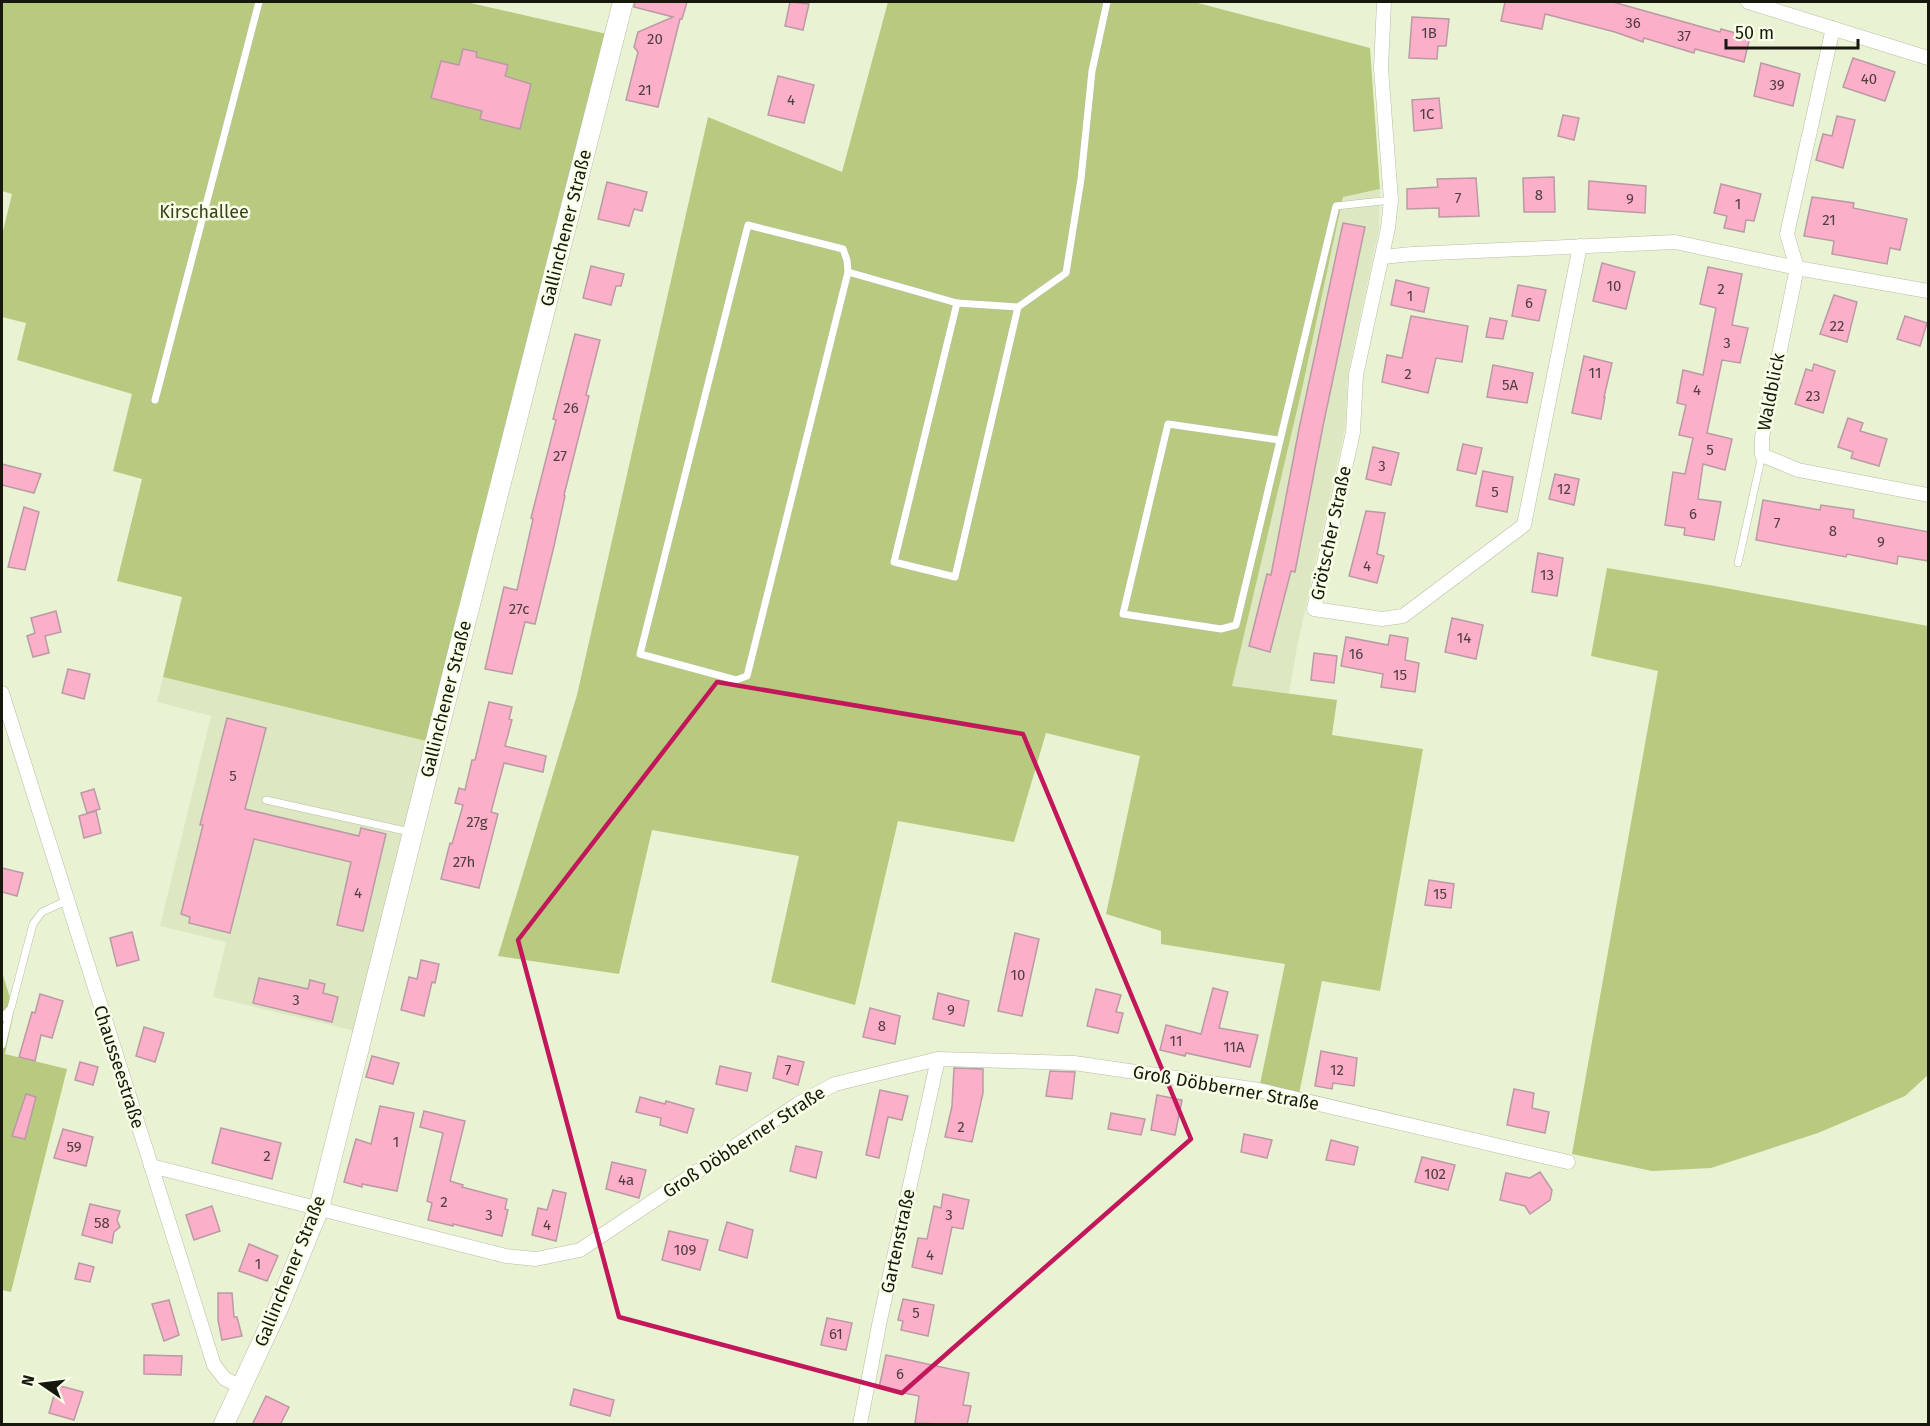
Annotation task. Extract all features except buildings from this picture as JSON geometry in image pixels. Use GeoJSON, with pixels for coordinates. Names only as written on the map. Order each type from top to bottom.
{"type":"FeatureCollection","features":[{"type":"Feature","properties":{"kind":"street","name":"Gallinchener Straße"},"geometry":{"type":"LineString","coordinates":[[242,1387],[279,1306],[319,1208],[624,2]]}},
{"type":"Feature","properties":{"kind":"street","name":"Grötscher Straße"},"geometry":{"type":"LineString","coordinates":[[1384,2],[1381,68],[1391,200],[1388,228],[1356,375],[1353,432],[1314,609],[1382,619],[1403,616],[1524,525],[1580,246]]}},
{"type":"Feature","properties":{"kind":"street"},"geometry":{"type":"LineString","coordinates":[[1748,2],[1929,58]]}},
{"type":"Feature","properties":{"kind":"street","name":"Waldblick"},"geometry":{"type":"LineString","coordinates":[[1833,28],[1787,234],[1797,268],[1762,436],[1762,455],[1798,470],[1929,495]]}},
{"type":"Feature","properties":{"kind":"street"},"geometry":{"type":"LineString","coordinates":[[1382,257],[1675,242],[1797,268],[1929,291]]}},
{"type":"Feature","properties":{"kind":"street","name":"Chausseestraße"},"geometry":{"type":"LineString","coordinates":[[2,693],[214,1365],[225,1379],[242,1387]]}},
{"type":"Feature","properties":{"kind":"street","name":"Groß Döbberner Straße"},"geometry":{"type":"LineString","coordinates":[[150,1166],[506,1256],[536,1258],[580,1250],[798,1104],[835,1084],[938,1059],[1074,1063],[1259,1090],[1568,1162]]}},
{"type":"Feature","properties":{"kind":"street","name":"Gartenstraße"},"geometry":{"type":"LineString","coordinates":[[860,1425],[880,1320],[938,1059]]}},
{"type":"Feature","properties":{"kind":"street"},"geometry":{"type":"LineString","coordinates":[[224,1425],[242,1387]]}},
{"type":"Feature","properties":{"kind":"lane"},"geometry":{"type":"LineString","coordinates":[[156,400],[259,2]]}},
{"type":"Feature","properties":{"kind":"lane"},"geometry":{"type":"LineString","coordinates":[[848,272],[957,303],[1018,307],[1066,273],[1082,169],[1092,71],[1107,2]]}},
{"type":"Feature","properties":{"kind":"lane"},"geometry":{"type":"LineString","coordinates":[[1279,440],[1168,424],[1123,614],[1221,629],[1236,626],[1336,206],[1391,200]]}},
{"type":"Feature","properties":{"kind":"lane"},"geometry":{"type":"LineString","coordinates":[[748,225],[843,249],[848,260],[848,272],[747,676],[736,680],[640,654],[748,225]]}},
{"type":"Feature","properties":{"kind":"lane"},"geometry":{"type":"LineString","coordinates":[[957,303],[894,562],[955,577],[1018,307]]}},
{"type":"Feature","properties":{"kind":"lane"},"geometry":{"type":"LineString","coordinates":[[1738,563],[1762,455]]}},
{"type":"Feature","properties":{"kind":"lane"},"geometry":{"type":"LineString","coordinates":[[266,800],[412,833]]}},
{"type":"Feature","properties":{"kind":"lane"},"geometry":{"type":"LineString","coordinates":[[2,1045],[33,924],[42,912],[66,901]]}},
{"type":"Feature","properties":{"kind":"lane"},"geometry":{"type":"LineString","coordinates":[[2,1018],[11,1008]]}},
{"type":"Feature","properties":{"kind":"highlighted area"},"geometry":{"type":"Polygon","coordinates":[[[717,682],[1023,734],[1191,1139],[902,1393],[619,1317],[518,940],[717,682]]]}},
{"type":"Feature","properties":{"kind":"shaded area"},"geometry":{"type":"Polygon","coordinates":[[[1380,189],[1379,229],[1348,374],[1345,428],[1289,693],[1232,686],[1302,389],[1343,197],[1380,189]]]}},
{"type":"Feature","properties":{"kind":"shaded area"},"geometry":{"type":"Polygon","coordinates":[[[163,677],[426,741],[355,1031],[213,997],[226,942],[160,926],[211,716],[157,702],[163,677]]]}},
{"type":"Feature","properties":{"kind":"green space","name":"Kirschallee"},"geometry":{"type":"Polygon","coordinates":[[[2,2],[466,2],[607,34],[426,741],[163,677],[182,597],[117,581],[142,479],[113,471],[132,394],[17,360],[26,323],[2,317],[2,235],[12,194],[2,191],[2,2]]]}},
{"type":"Feature","properties":{"kind":"green space"},"geometry":{"type":"Polygon","coordinates":[[[888,2],[1194,2],[1370,48],[1380,189],[1343,197],[1302,389],[1232,686],[1337,700],[1332,735],[1423,749],[1380,991],[1322,981],[1299,1094],[1260,1084],[1285,964],[1161,944],[1161,931],[1106,914],[1140,756],[1046,733],[1014,842],[898,821],[855,1005],[771,982],[799,856],[652,830],[619,974],[498,956],[577,695],[708,117],[842,172],[888,2]]]}},
{"type":"Feature","properties":{"kind":"green space"},"geometry":{"type":"Polygon","coordinates":[[[1607,568],[1928,626],[1928,1075],[1905,1096],[1818,1133],[1711,1168],[1652,1171],[1572,1154],[1658,671],[1591,656],[1607,568]]]}},
{"type":"Feature","properties":{"kind":"green space"},"geometry":{"type":"Polygon","coordinates":[[[2,972],[14,1011],[5,1054],[67,1069],[11,1292],[2,1290],[2,972]]]}}]}
